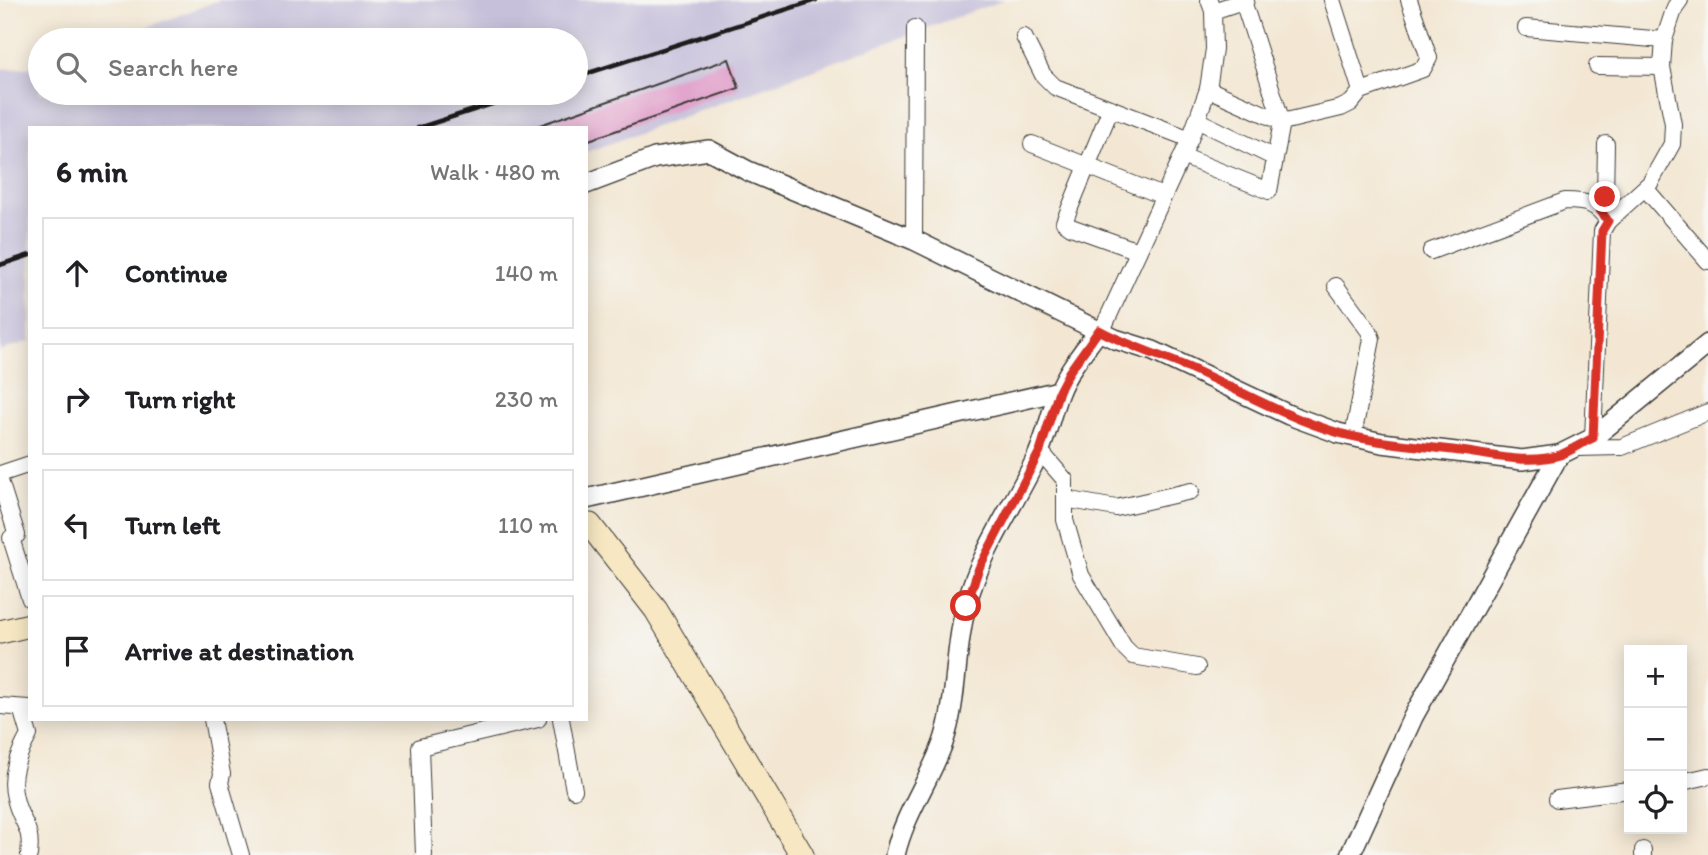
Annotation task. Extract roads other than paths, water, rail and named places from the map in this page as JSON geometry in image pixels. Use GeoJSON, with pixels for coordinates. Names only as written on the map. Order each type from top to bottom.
{"type":"FeatureCollection","features":[{"type":"Feature","properties":{"kind":"main road"},"geometry":{"type":"LineString","coordinates":[[588,521],[656,610],[797,853]]}},
{"type":"Feature","properties":{"kind":"main road"},"geometry":{"type":"LineString","coordinates":[[0,632],[28,625]]}},
{"type":"Feature","properties":{"kind":"street"},"geometry":{"type":"LineString","coordinates":[[895,855],[901,831],[943,742],[966,606],[979,568],[1040,451],[1059,391],[1074,365],[1105,324],[1182,156],[1208,89],[1214,49],[1211,5],[1245,0],[1282,122],[1269,191],[1182,156]]}},
{"type":"Feature","properties":{"kind":"street"},"geometry":{"type":"LineString","coordinates":[[1332,0],[1361,91]]}},
{"type":"Feature","properties":{"kind":"street"},"geometry":{"type":"LineString","coordinates":[[1208,89],[1282,122],[1341,108],[1351,103],[1361,91],[1423,69],[1429,58],[1409,0]]}},
{"type":"Feature","properties":{"kind":"street"},"geometry":{"type":"LineString","coordinates":[[1604,216],[1650,183],[1672,144],[1673,124],[1662,67],[1664,40],[1680,0]]}},
{"type":"Feature","properties":{"kind":"street"},"geometry":{"type":"LineString","coordinates":[[914,240],[915,28]]}},
{"type":"Feature","properties":{"kind":"street"},"geometry":{"type":"LineString","coordinates":[[1526,28],[1664,40]]}},
{"type":"Feature","properties":{"kind":"street"},"geometry":{"type":"LineString","coordinates":[[1024,37],[1043,75],[1055,87],[1189,139]]}},
{"type":"Feature","properties":{"kind":"street"},"geometry":{"type":"LineString","coordinates":[[1597,66],[1662,67]]}},
{"type":"Feature","properties":{"kind":"street"},"geometry":{"type":"LineString","coordinates":[[1111,108],[1065,222],[1071,227],[1138,251]]}},
{"type":"Feature","properties":{"kind":"street"},"geometry":{"type":"LineString","coordinates":[[1196,120],[1275,158]]}},
{"type":"Feature","properties":{"kind":"street"},"geometry":{"type":"LineString","coordinates":[[1032,144],[1163,196]]}},
{"type":"Feature","properties":{"kind":"street"},"geometry":{"type":"LineString","coordinates":[[1593,438],[1606,144]]}},
{"type":"Feature","properties":{"kind":"street"},"geometry":{"type":"LineString","coordinates":[[588,183],[655,158],[709,150],[748,171],[914,240],[1115,338],[1153,351],[1289,415],[1382,443],[1522,460],[1566,451],[1622,447],[1708,412]]}},
{"type":"Feature","properties":{"kind":"street"},"geometry":{"type":"LineString","coordinates":[[1645,188],[1708,261]]}},
{"type":"Feature","properties":{"kind":"street"},"geometry":{"type":"LineString","coordinates":[[1432,251],[1565,201],[1587,201],[1604,216]]}},
{"type":"Feature","properties":{"kind":"street"},"geometry":{"type":"LineString","coordinates":[[1336,286],[1372,339],[1353,436]]}},
{"type":"Feature","properties":{"kind":"street"},"geometry":{"type":"LineString","coordinates":[[1350,855],[1413,717],[1566,451],[1593,438],[1708,344]]}},
{"type":"Feature","properties":{"kind":"street"},"geometry":{"type":"LineString","coordinates":[[588,499],[1059,391]]}},
{"type":"Feature","properties":{"kind":"street"},"geometry":{"type":"LineString","coordinates":[[1040,451],[1065,480],[1065,520],[1081,575],[1124,647],[1133,656],[1196,667]]}},
{"type":"Feature","properties":{"kind":"street"},"geometry":{"type":"LineString","coordinates":[[0,474],[28,465]]}},
{"type":"Feature","properties":{"kind":"street"},"geometry":{"type":"LineString","coordinates":[[0,481],[28,588]]}},
{"type":"Feature","properties":{"kind":"street"},"geometry":{"type":"LineString","coordinates":[[1065,499],[1116,508],[1191,491]]}},
{"type":"Feature","properties":{"kind":"street"},"geometry":{"type":"LineString","coordinates":[[0,706],[25,708],[29,736],[16,761],[7,790],[15,799],[30,833],[29,855]]}},
{"type":"Feature","properties":{"kind":"street"},"geometry":{"type":"LineString","coordinates":[[212,721],[222,774],[220,783],[241,855]]}},
{"type":"Feature","properties":{"kind":"street"},"geometry":{"type":"LineString","coordinates":[[424,855],[420,747],[530,721]]}},
{"type":"Feature","properties":{"kind":"street"},"geometry":{"type":"LineString","coordinates":[[561,721],[574,790]]}},
{"type":"Feature","properties":{"kind":"street"},"geometry":{"type":"LineString","coordinates":[[1687,781],[1708,776]]}},
{"type":"Feature","properties":{"kind":"street"},"geometry":{"type":"LineString","coordinates":[[1557,799],[1624,791]]}},
{"type":"Feature","properties":{"kind":"railway"},"geometry":{"type":"LineString","coordinates":[[588,73],[816,0]]}},
{"type":"Feature","properties":{"kind":"railway"},"geometry":{"type":"LineString","coordinates":[[424,126],[489,105]]}},
{"type":"Feature","properties":{"kind":"railway"},"geometry":{"type":"LineString","coordinates":[[0,265],[28,256]]}}]}
